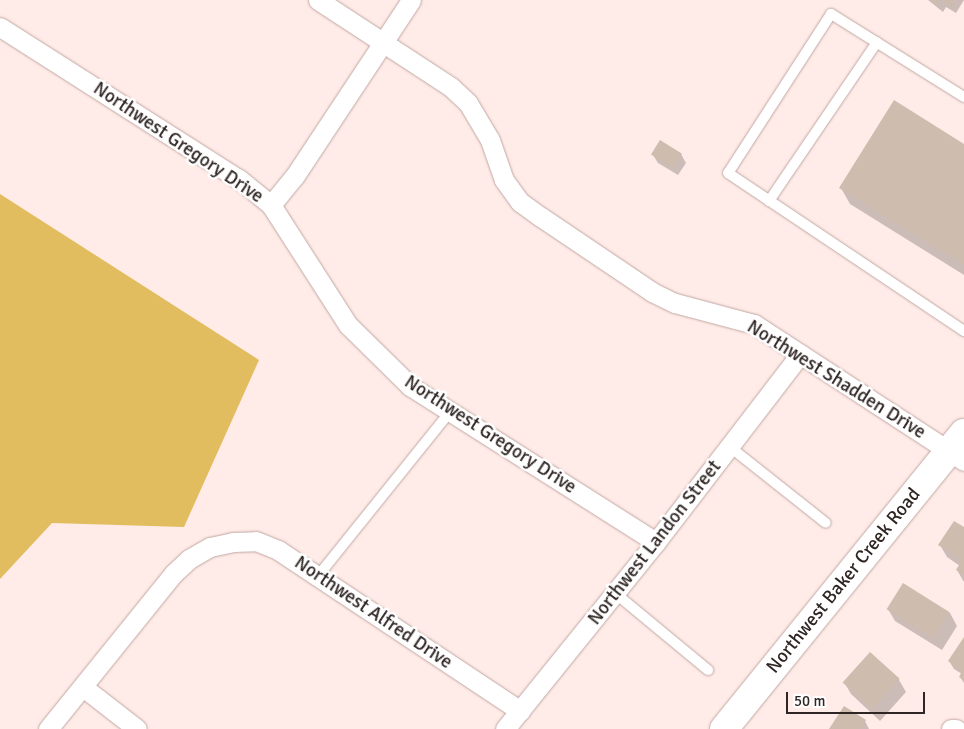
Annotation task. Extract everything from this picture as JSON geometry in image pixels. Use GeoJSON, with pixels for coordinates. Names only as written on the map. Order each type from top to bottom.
{"type":"FeatureCollection","features":[{"type":"Feature","properties":{"kind":"main road","name":"Northwest Baker Creek Road"},"geometry":{"type":"LineString","coordinates":[[724,729],[959,448]]}},
{"type":"Feature","properties":{"kind":"street","name":"Northwest Shadden Drive"},"geometry":{"type":"LineString","coordinates":[[318,0],[451,87],[468,103],[490,140],[504,180],[520,202],[652,292],[675,303],[754,324],[800,354],[959,448]]}},
{"type":"Feature","properties":{"kind":"street"},"geometry":{"type":"LineString","coordinates":[[271,205],[294,177],[411,0]]}},
{"type":"Feature","properties":{"kind":"street","name":"Northwest Gregory Drive"},"geometry":{"type":"LineString","coordinates":[[0,27],[239,179],[271,205],[348,324],[410,386],[449,413],[656,542]]}},
{"type":"Feature","properties":{"kind":"street","name":"Northwest Landon Street"},"geometry":{"type":"LineString","coordinates":[[506,729],[656,542],[800,354]]}},
{"type":"Feature","properties":{"kind":"street","name":"Northwest Alfred Drive"},"geometry":{"type":"LineString","coordinates":[[48,729],[173,574],[189,559],[217,546],[233,542],[256,541],[278,550],[520,711]]}},
{"type":"Feature","properties":{"kind":"street"},"geometry":{"type":"LineString","coordinates":[[83,686],[138,729]]}},
{"type":"Feature","properties":{"kind":"street"},"geometry":{"type":"LineString","coordinates":[[951,729],[956,729]]}},
{"type":"Feature","properties":{"kind":"lane"},"geometry":{"type":"LineString","coordinates":[[964,97],[831,14],[728,173],[964,331]]}},
{"type":"Feature","properties":{"kind":"lane"},"geometry":{"type":"LineString","coordinates":[[769,201],[877,42]]}},
{"type":"Feature","properties":{"kind":"lane"},"geometry":{"type":"LineString","coordinates":[[318,576],[449,413]]}},
{"type":"Feature","properties":{"kind":"lane"},"geometry":{"type":"LineString","coordinates":[[730,447],[826,523]]}},
{"type":"Feature","properties":{"kind":"lane"},"geometry":{"type":"LineString","coordinates":[[615,593],[708,670]]}},
{"type":"Feature","properties":{"kind":"shaded area"},"geometry":{"type":"Polygon","coordinates":[[[0,194],[259,360],[184,527],[52,523],[0,579],[0,194]]]}},
{"type":"Feature","properties":{"kind":"building"},"geometry":{"type":"Polygon","coordinates":[[[931,0],[941,0],[938,5],[931,0]]]}},
{"type":"Feature","properties":{"kind":"building"},"geometry":{"type":"Polygon","coordinates":[[[941,0],[955,0],[951,6],[941,0]]]}},
{"type":"Feature","properties":{"kind":"building"},"geometry":{"type":"Polygon","coordinates":[[[894,100],[964,144],[964,265],[839,188],[894,100]]]}},
{"type":"Feature","properties":{"kind":"building"},"geometry":{"type":"Polygon","coordinates":[[[660,140],[682,154],[673,168],[651,154],[660,140]]]}},
{"type":"Feature","properties":{"kind":"building"},"geometry":{"type":"Polygon","coordinates":[[[954,521],[964,527],[964,575],[956,570],[962,560],[938,545],[954,521]]]}},
{"type":"Feature","properties":{"kind":"building"},"geometry":{"type":"Polygon","coordinates":[[[903,583],[950,612],[933,638],[887,609],[903,583]]]}},
{"type":"Feature","properties":{"kind":"building"},"geometry":{"type":"Polygon","coordinates":[[[964,637],[964,680],[959,677],[962,671],[948,661],[964,637]]]}},
{"type":"Feature","properties":{"kind":"building"},"geometry":{"type":"Polygon","coordinates":[[[870,652],[900,679],[872,709],[843,682],[870,652]]]}},
{"type":"Feature","properties":{"kind":"building"},"geometry":{"type":"Polygon","coordinates":[[[844,706],[866,720],[860,729],[829,729],[844,706]]]}}]}
